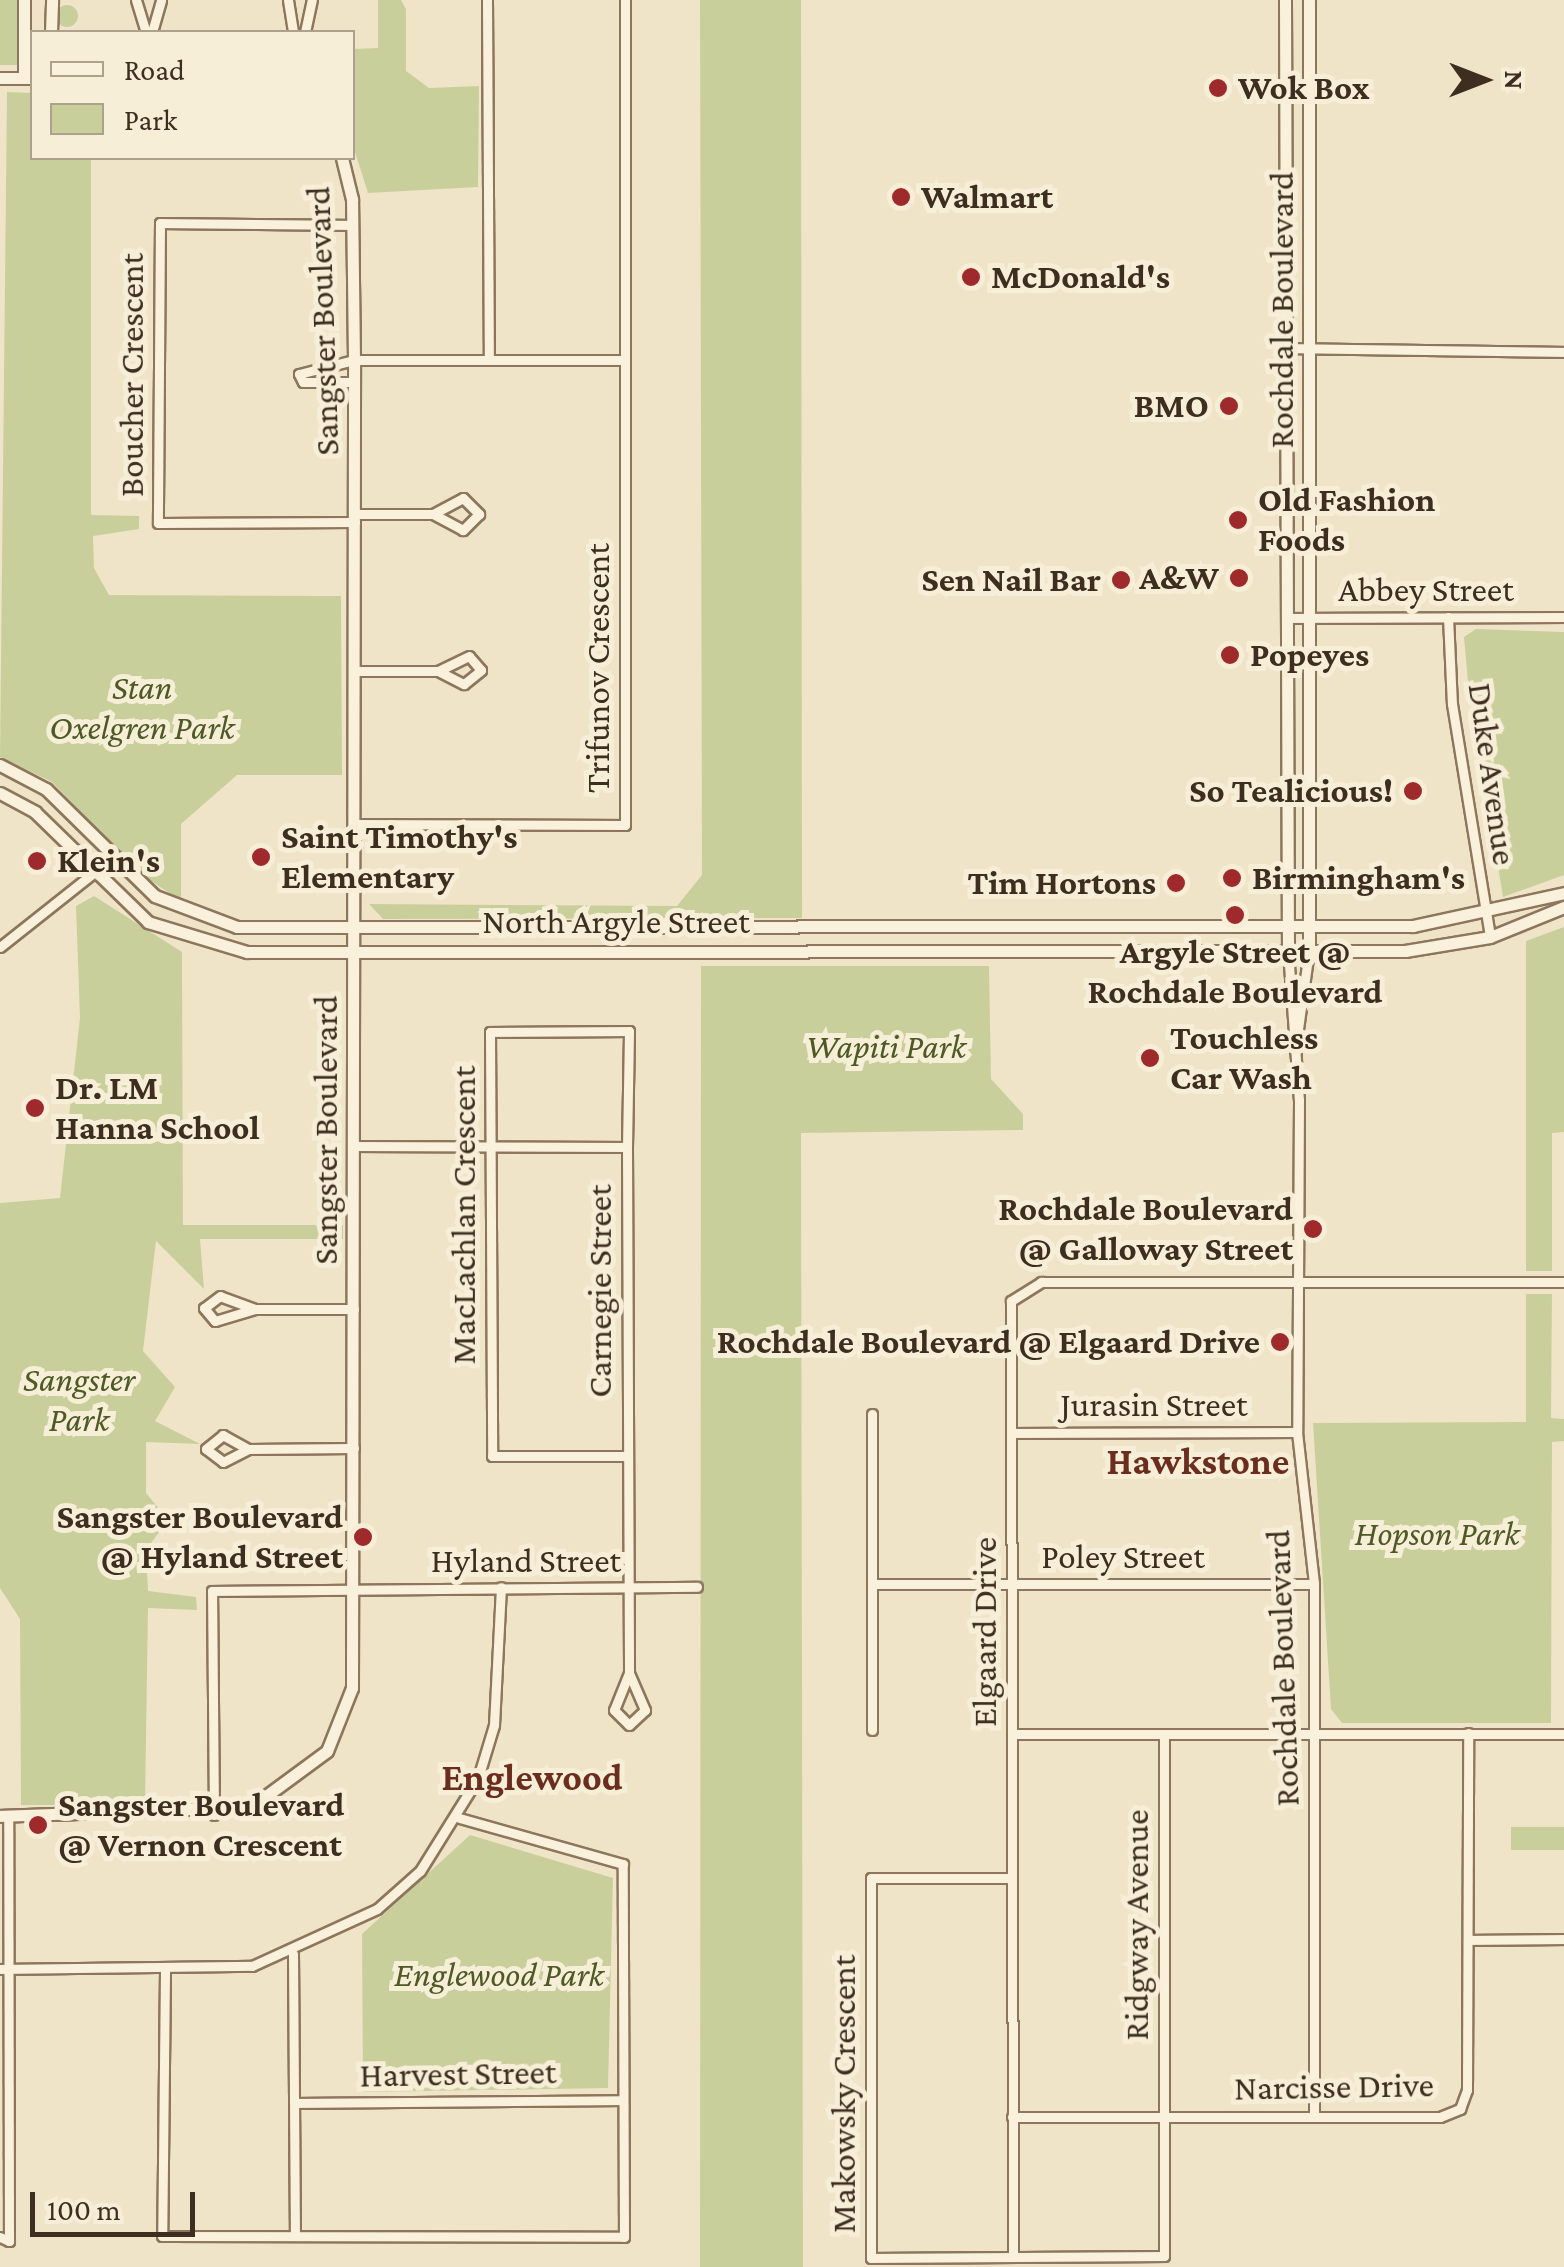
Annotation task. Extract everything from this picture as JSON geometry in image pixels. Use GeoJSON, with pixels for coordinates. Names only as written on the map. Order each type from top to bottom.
{"type":"FeatureCollection","features":[{"type":"Feature","properties":{"kind":"street"},"geometry":{"type":"LineString","coordinates":[[0,78],[28,78],[24,0]]}},
{"type":"Feature","properties":{"kind":"street"},"geometry":{"type":"LineString","coordinates":[[51,30],[52,0]]}},
{"type":"Feature","properties":{"kind":"street"},"geometry":{"type":"LineString","coordinates":[[136,0],[148,30]]}},
{"type":"Feature","properties":{"kind":"street"},"geometry":{"type":"LineString","coordinates":[[150,30],[162,0]]}},
{"type":"Feature","properties":{"kind":"street"},"geometry":{"type":"LineString","coordinates":[[288,0],[293,30]]}},
{"type":"Feature","properties":{"kind":"street"},"geometry":{"type":"LineString","coordinates":[[305,30],[312,0]]}},
{"type":"Feature","properties":{"kind":"street"},"geometry":{"type":"LineString","coordinates":[[487,0],[488,360]]}},
{"type":"Feature","properties":{"kind":"street","name":"Trifunov Crescent"},"geometry":{"type":"LineString","coordinates":[[354,824],[625,825],[625,0]]}},
{"type":"Feature","properties":{"kind":"street","name":"Rochdale Boulevard"},"geometry":{"type":"LineString","coordinates":[[1285,0],[1288,950],[1297,1038],[1297,1432],[1314,1584],[1314,2117]]}},
{"type":"Feature","properties":{"kind":"street","name":"Rochdale Boulevard"},"geometry":{"type":"LineString","coordinates":[[1297,1038],[1310,951],[1309,0]]}},
{"type":"Feature","properties":{"kind":"street","name":"Sangster Boulevard"},"geometry":{"type":"LineString","coordinates":[[4,1817],[214,1815],[284,1790],[327,1751],[352,1688],[356,1590],[354,360],[352,225],[342,160]]}},
{"type":"Feature","properties":{"kind":"street","name":"Boucher Crescent"},"geometry":{"type":"LineString","coordinates":[[352,225],[160,223],[158,522],[355,518]]}},
{"type":"Feature","properties":{"kind":"street"},"geometry":{"type":"LineString","coordinates":[[1286,348],[1564,352]]}},
{"type":"Feature","properties":{"kind":"street"},"geometry":{"type":"LineString","coordinates":[[354,382],[304,382],[298,374],[354,360],[624,360]]}},
{"type":"Feature","properties":{"kind":"street"},"geometry":{"type":"LineString","coordinates":[[355,518],[433,514],[463,498],[479,514],[463,530],[433,514]]}},
{"type":"Feature","properties":{"kind":"street","name":"Duke Avenue"},"geometry":{"type":"LineString","coordinates":[[1448,617],[1452,704],[1490,937]]}},
{"type":"Feature","properties":{"kind":"street","name":"Abbey Street"},"geometry":{"type":"LineString","coordinates":[[1288,618],[1564,617]]}},
{"type":"Feature","properties":{"kind":"street"},"geometry":{"type":"LineString","coordinates":[[354,670],[438,671]]}},
{"type":"Feature","properties":{"kind":"street","name":"North Argyle Street"},"geometry":{"type":"LineString","coordinates":[[0,766],[46,789],[110,859],[155,896],[206,920],[353,926],[1308,928],[1486,916],[1564,894]]}},
{"type":"Feature","properties":{"kind":"street","name":"North Argyle Street"},"geometry":{"type":"LineString","coordinates":[[0,793],[36,812],[91,876],[137,915],[192,942],[247,952],[1406,951],[1490,937],[1564,908]]}},
{"type":"Feature","properties":{"kind":"street"},"geometry":{"type":"LineString","coordinates":[[0,947],[110,859]]}},
{"type":"Feature","properties":{"kind":"street","name":"MacLachlan Crescent"},"geometry":{"type":"LineString","coordinates":[[627,1146],[630,1031],[490,1032],[492,1456],[628,1456]]}},
{"type":"Feature","properties":{"kind":"street","name":"Carnegie Street"},"geometry":{"type":"LineString","coordinates":[[354,1146],[627,1146],[629,1673]]}},
{"type":"Feature","properties":{"kind":"street","name":"Elgaard Drive"},"geometry":{"type":"LineString","coordinates":[[1013,2256],[1011,1301],[1025,1285],[1564,1282]]}},
{"type":"Feature","properties":{"kind":"street"},"geometry":{"type":"LineString","coordinates":[[255,1309],[220,1296],[204,1308],[215,1321],[255,1309],[354,1309]]}},
{"type":"Feature","properties":{"kind":"street"},"geometry":{"type":"LineString","coordinates":[[872,1414],[872,1730]]}},
{"type":"Feature","properties":{"kind":"street","name":"Jurasin Street"},"geometry":{"type":"LineString","coordinates":[[1012,1433],[1297,1432]]}},
{"type":"Feature","properties":{"kind":"street"},"geometry":{"type":"LineString","coordinates":[[248,1449],[355,1448]]}},
{"type":"Feature","properties":{"kind":"street","name":"Poley Street"},"geometry":{"type":"LineString","coordinates":[[872,1584],[1314,1584]]}},
{"type":"Feature","properties":{"kind":"street"},"geometry":{"type":"LineString","coordinates":[[4,1969],[164,1972],[293,1954],[377,1908],[460,1818],[494,1726],[501,1587]]}},
{"type":"Feature","properties":{"kind":"street","name":"Hyland Street"},"geometry":{"type":"LineString","coordinates":[[214,1815],[212,1591],[697,1587]]}},
{"type":"Feature","properties":{"kind":"street"},"geometry":{"type":"LineString","coordinates":[[629,1673],[645,1710],[630,1725],[614,1710],[629,1673]]}},
{"type":"Feature","properties":{"kind":"street","name":"Narcisse Drive"},"geometry":{"type":"LineString","coordinates":[[1012,2116],[1440,2117],[1460,2109],[1468,1940],[1468,1733]]}},
{"type":"Feature","properties":{"kind":"street"},"geometry":{"type":"LineString","coordinates":[[1013,1734],[1564,1734]]}},
{"type":"Feature","properties":{"kind":"street","name":"Ridgway Avenue"},"geometry":{"type":"LineString","coordinates":[[1164,1734],[1165,2117]]}},
{"type":"Feature","properties":{"kind":"street"},"geometry":{"type":"LineString","coordinates":[[0,2237],[10,2241],[4,1817]]}},
{"type":"Feature","properties":{"kind":"street"},"geometry":{"type":"LineString","coordinates":[[164,1972],[162,2236],[295,2233],[624,2237],[624,1864],[460,1818]]}},
{"type":"Feature","properties":{"kind":"street","name":"Makowsky Crescent"},"geometry":{"type":"LineString","coordinates":[[1012,1878],[871,1878],[870,2258],[1164,2256],[1165,2117]]}},
{"type":"Feature","properties":{"kind":"street"},"geometry":{"type":"LineString","coordinates":[[1468,1940],[1564,1940]]}},
{"type":"Feature","properties":{"kind":"street"},"geometry":{"type":"LineString","coordinates":[[293,1954],[295,2233]]}},
{"type":"Feature","properties":{"kind":"street","name":"Harvest Street"},"geometry":{"type":"LineString","coordinates":[[296,2103],[622,2100]]}},
{"type":"Feature","properties":{"kind":"green space"},"geometry":{"type":"Polygon","coordinates":[[[0,0],[17,0],[17,65],[0,65],[0,0]]]}},
{"type":"Feature","properties":{"kind":"green space"},"geometry":{"type":"Polygon","coordinates":[[[378,0],[401,0],[406,9],[406,71],[429,88],[479,86],[478,187],[368,193],[355,152],[355,49],[378,48],[378,0]]]}},
{"type":"Feature","properties":{"kind":"green space"},"geometry":{"type":"Polygon","coordinates":[[[700,0],[801,0],[802,918],[383,919],[369,904],[677,906],[702,875],[700,0]]]}},
{"type":"Feature","properties":{"kind":"green space"},"geometry":{"type":"Polygon","coordinates":[[[67,5],[75,8],[75,24],[67,27],[59,24],[56,16],[59,8],[67,5]]]}},
{"type":"Feature","properties":{"kind":"green space","name":"Stan Oxelgren Park"},"geometry":{"type":"Polygon","coordinates":[[[7,92],[30,93],[30,160],[91,160],[91,515],[139,516],[139,529],[93,536],[94,568],[109,595],[341,596],[342,775],[237,775],[181,824],[181,901],[144,876],[52,782],[0,757],[7,92]]]}},
{"type":"Feature","properties":{"kind":"green space"},"geometry":{"type":"Polygon","coordinates":[[[1476,629],[1564,632],[1564,875],[1503,897],[1468,682],[1464,637],[1476,629]]]}},
{"type":"Feature","properties":{"kind":"green space","name":"Sangster Park"},"geometry":{"type":"Polygon","coordinates":[[[94,896],[182,952],[183,1225],[343,1225],[343,1239],[200,1239],[204,1289],[156,1241],[143,1351],[175,1387],[155,1421],[200,1444],[146,1442],[146,1493],[168,1520],[146,1550],[148,1591],[196,1597],[197,1610],[148,1608],[145,1805],[21,1805],[20,1619],[0,1588],[0,1203],[60,1198],[80,1018],[76,906],[94,896]]]}},
{"type":"Feature","properties":{"kind":"green space"},"geometry":{"type":"Polygon","coordinates":[[[1564,927],[1564,1132],[1552,1133],[1552,1271],[1526,1271],[1526,941],[1564,927]]]}},
{"type":"Feature","properties":{"kind":"green space","name":"Wapiti Park"},"geometry":{"type":"Polygon","coordinates":[[[701,966],[989,966],[991,1079],[1023,1114],[1023,1130],[801,1133],[803,2267],[700,2267],[701,966]]]}},
{"type":"Feature","properties":{"kind":"green space","name":"Hopson Park"},"geometry":{"type":"Polygon","coordinates":[[[1526,1294],[1552,1294],[1551,1418],[1564,1419],[1564,1441],[1552,1442],[1551,1723],[1342,1723],[1331,1709],[1313,1423],[1526,1422],[1526,1294]]]}},
{"type":"Feature","properties":{"kind":"green space"},"geometry":{"type":"Polygon","coordinates":[[[1511,1827],[1564,1827],[1564,1850],[1511,1850],[1511,1827]]]}},
{"type":"Feature","properties":{"kind":"green space","name":"Englewood Park"},"geometry":{"type":"Polygon","coordinates":[[[470,1835],[613,1878],[608,2088],[363,2092],[362,1934],[470,1835]]]}},
{"type":"Feature","properties":{"kind":"place","name":"Wok Box"},"geometry":{"type":"Point","coordinates":[1218,88]}},
{"type":"Feature","properties":{"kind":"place","name":"Walmart"},"geometry":{"type":"Point","coordinates":[901,197]}},
{"type":"Feature","properties":{"kind":"place","name":"McDonald's"},"geometry":{"type":"Point","coordinates":[971,277]}},
{"type":"Feature","properties":{"kind":"place","name":"BMO"},"geometry":{"type":"Point","coordinates":[1229,406]}},
{"type":"Feature","properties":{"kind":"place","name":"Old Fashion Foods"},"geometry":{"type":"Point","coordinates":[1238,520]}},
{"type":"Feature","properties":{"kind":"place","name":"A&W"},"geometry":{"type":"Point","coordinates":[1239,578]}},
{"type":"Feature","properties":{"kind":"place","name":"Sen Nail Bar"},"geometry":{"type":"Point","coordinates":[1121,580]}},
{"type":"Feature","properties":{"kind":"place","name":"Popeyes"},"geometry":{"type":"Point","coordinates":[1230,655]}},
{"type":"Feature","properties":{"kind":"place","name":"So Tealicious!"},"geometry":{"type":"Point","coordinates":[1413,791]}},
{"type":"Feature","properties":{"kind":"place","name":"Saint Timothy's Elementary"},"geometry":{"type":"Point","coordinates":[261,857]}},
{"type":"Feature","properties":{"kind":"place","name":"Klein's"},"geometry":{"type":"Point","coordinates":[37,861]}},
{"type":"Feature","properties":{"kind":"place","name":"Birmingham's"},"geometry":{"type":"Point","coordinates":[1232,878]}},
{"type":"Feature","properties":{"kind":"place","name":"Tim Hortons"},"geometry":{"type":"Point","coordinates":[1176,883]}},
{"type":"Feature","properties":{"kind":"place","name":"Argyle Street @ Rochdale Boulevard"},"geometry":{"type":"Point","coordinates":[1235,915]}},
{"type":"Feature","properties":{"kind":"place","name":"Touchless Car Wash"},"geometry":{"type":"Point","coordinates":[1150,1058]}},
{"type":"Feature","properties":{"kind":"place","name":"Dr. LM Hanna School"},"geometry":{"type":"Point","coordinates":[35,1108]}},
{"type":"Feature","properties":{"kind":"place","name":"Rochdale Boulevard @ Galloway Street"},"geometry":{"type":"Point","coordinates":[1313,1229]}},
{"type":"Feature","properties":{"kind":"place","name":"Rochdale Boulevard @ Elgaard Drive"},"geometry":{"type":"Point","coordinates":[1280,1342]}},
{"type":"Feature","properties":{"kind":"place","name":"Sangster Boulevard @ Hyland Street"},"geometry":{"type":"Point","coordinates":[363,1537]}},
{"type":"Feature","properties":{"kind":"place","name":"Sangster Boulevard @ Vernon Crescent"},"geometry":{"type":"Point","coordinates":[38,1825]}},
{"type":"Feature","properties":{"kind":"district","name":"Hawkstone"},"geometry":{"type":"Point","coordinates":[1198,1462]}},
{"type":"Feature","properties":{"kind":"district","name":"Englewood"},"geometry":{"type":"Point","coordinates":[532,1778]}}]}
